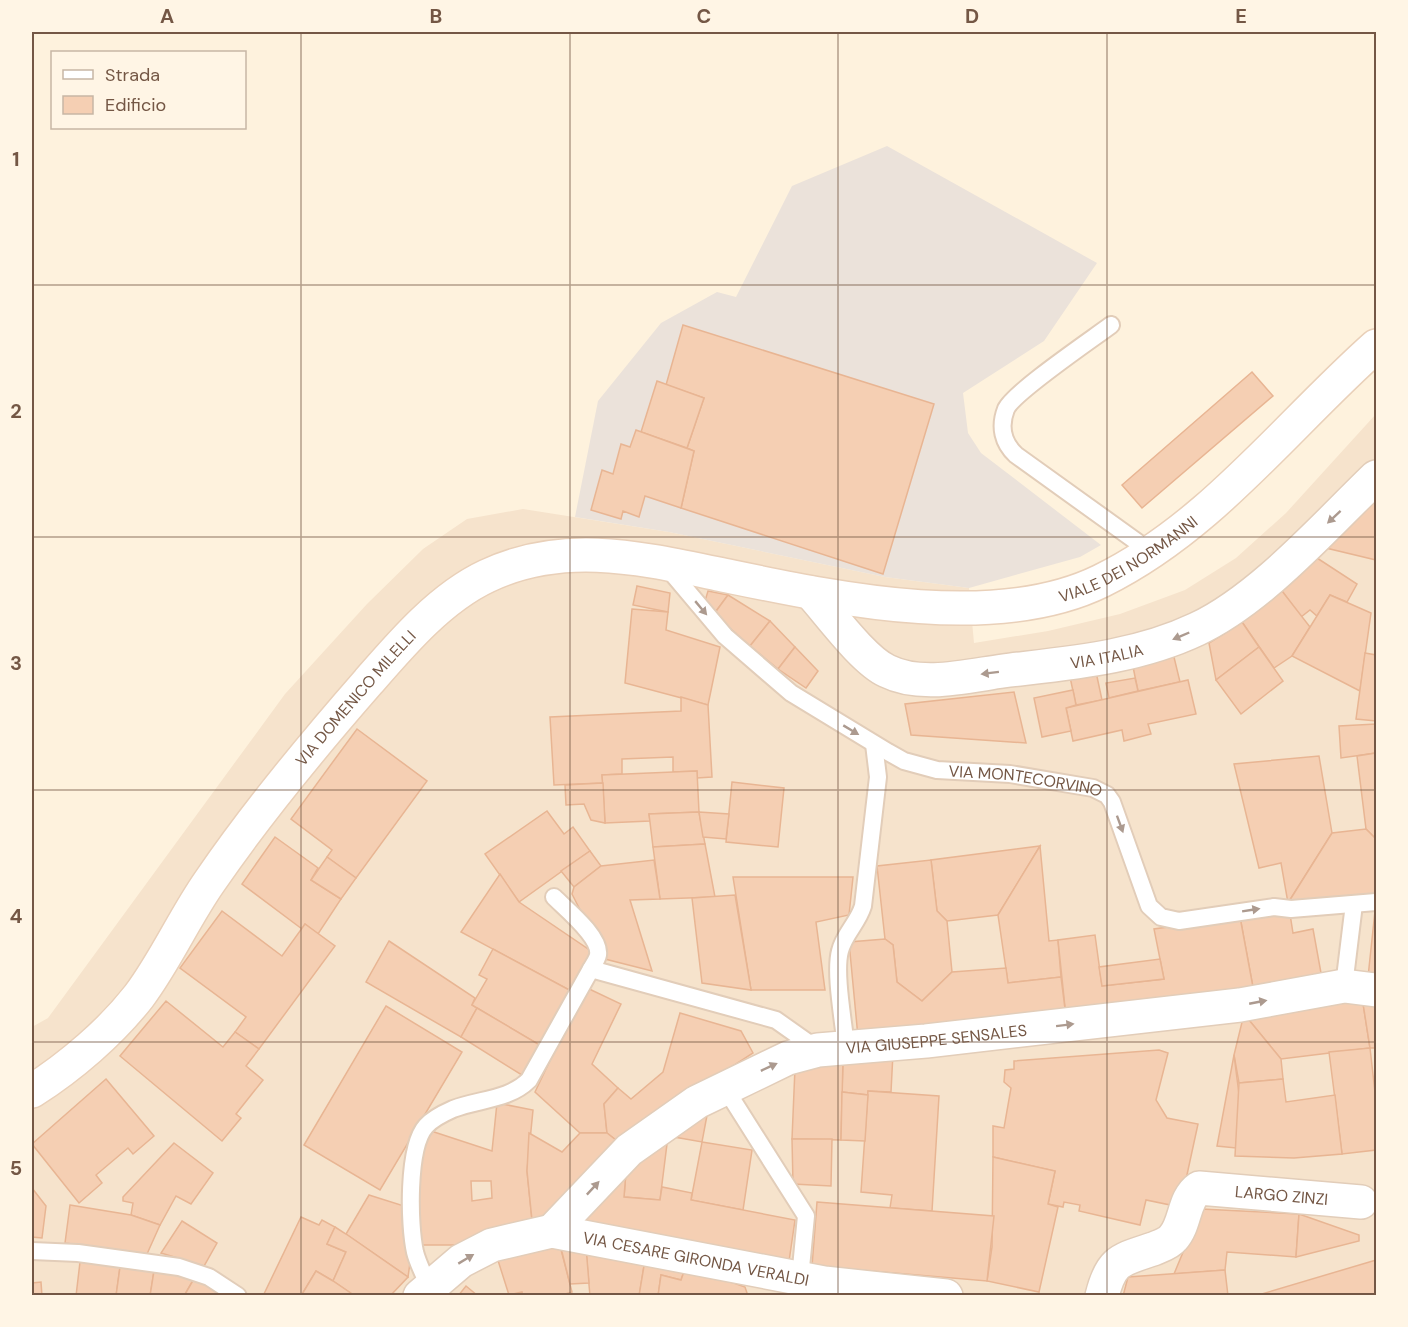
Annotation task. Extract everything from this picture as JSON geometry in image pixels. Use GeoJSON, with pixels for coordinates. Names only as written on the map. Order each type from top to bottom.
{"type":"FeatureCollection","features":[{"type":"Feature","properties":{"kind":"street","name":"VIALE DEI NORMANNI"},"geometry":{"type":"LineString","coordinates":[[811,594],[871,602],[928,606],[1033,603],[1101,581],[1151,552],[1220,500],[1377,346]]}},
{"type":"Feature","properties":{"kind":"street","name":"VIA ITALIA"},"geometry":{"type":"LineString","coordinates":[[811,594],[873,662],[887,672],[907,678],[947,679],[1124,654],[1190,633],[1234,606],[1260,587],[1377,477]]}},
{"type":"Feature","properties":{"kind":"street","name":"VIA DOMENICO MILELLI"},"geometry":{"type":"LineString","coordinates":[[32,1091],[73,1060],[137,998],[206,886],[251,823],[299,762],[398,647],[439,609],[483,578],[511,566],[547,556],[603,555],[664,563],[811,594]]}},
{"type":"Feature","properties":{"kind":"street","name":"VIA GIUSEPPE SENSALES"},"geometry":{"type":"LineString","coordinates":[[552,1231],[629,1150],[697,1102],[788,1058],[832,1049],[1240,1005],[1344,986],[1377,990]]}},
{"type":"Feature","properties":{"kind":"street","name":"LARGO ZINZI"},"geometry":{"type":"LineString","coordinates":[[1102,1296],[1107,1275],[1120,1260],[1164,1245],[1172,1239],[1179,1230],[1192,1195],[1204,1187],[1362,1202]]}},
{"type":"Feature","properties":{"kind":"street"},"geometry":{"type":"LineString","coordinates":[[425,1291],[461,1262],[492,1245],[552,1231]]}},
{"type":"Feature","properties":{"kind":"street","name":"VIA CESARE GIRONDA VERALDI"},"geometry":{"type":"LineString","coordinates":[[552,1231],[824,1283],[946,1296]]}},
{"type":"Feature","properties":{"kind":"lane"},"geometry":{"type":"LineString","coordinates":[[1111,325],[1013,399],[1004,416],[1003,435],[1008,447],[1016,455],[1151,552]]}},
{"type":"Feature","properties":{"kind":"lane","name":"VIA MONTECORVINO"},"geometry":{"type":"LineString","coordinates":[[664,563],[725,636],[791,693],[904,761],[937,770],[1010,774],[1101,790],[1112,802],[1149,906],[1154,913],[1170,920],[1274,907],[1292,909],[1377,902]]}},
{"type":"Feature","properties":{"kind":"lane"},"geometry":{"type":"LineString","coordinates":[[591,969],[776,1020],[832,1049],[839,960],[844,942],[863,906],[878,777],[874,744]]}},
{"type":"Feature","properties":{"kind":"lane"},"geometry":{"type":"LineString","coordinates":[[425,1291],[415,1252],[413,1232],[413,1167],[419,1138],[425,1127],[444,1114],[515,1092],[529,1080],[597,958],[597,949],[586,928],[554,897]]}},
{"type":"Feature","properties":{"kind":"lane"},"geometry":{"type":"LineString","coordinates":[[1344,986],[1353,904]]}},
{"type":"Feature","properties":{"kind":"lane"},"geometry":{"type":"LineString","coordinates":[[725,1088],[806,1216],[800,1278]]}},
{"type":"Feature","properties":{"kind":"lane"},"geometry":{"type":"LineString","coordinates":[[32,1251],[78,1253],[178,1267],[209,1277],[238,1296]]}},
{"type":"Feature","properties":{"kind":"shaded area"},"geometry":{"type":"Polygon","coordinates":[[[887,146],[1097,263],[1044,341],[963,393],[968,433],[981,453],[1101,545],[1080,557],[969,588],[885,577],[669,532],[575,517],[598,401],[661,323],[717,292],[736,297],[792,186],[887,146]]]}},
{"type":"Feature","properties":{"kind":"shaded area"},"geometry":{"type":"Polygon","coordinates":[[[1376,414],[1376,1295],[32,1296],[32,1027],[48,1018],[285,694],[367,604],[423,549],[467,519],[523,509],[669,532],[885,577],[969,588],[974,643],[1048,631],[1120,614],[1185,590],[1236,558],[1286,513],[1376,414]]]}},
{"type":"Feature","properties":{"kind":"building"},"geometry":{"type":"Polygon","coordinates":[[[683,325],[934,404],[883,574],[681,508],[694,451],[687,448],[704,398],[666,385],[683,325]]]}},
{"type":"Feature","properties":{"kind":"building"},"geometry":{"type":"Polygon","coordinates":[[[1252,372],[1273,396],[1142,508],[1122,485],[1252,372]]]}},
{"type":"Feature","properties":{"kind":"building"},"geometry":{"type":"Polygon","coordinates":[[[657,381],[704,398],[687,448],[641,432],[657,381]]]}},
{"type":"Feature","properties":{"kind":"building"},"geometry":{"type":"Polygon","coordinates":[[[636,430],[694,451],[681,508],[645,496],[639,517],[623,511],[621,519],[591,510],[602,470],[613,474],[621,444],[630,447],[636,430]]]}},
{"type":"Feature","properties":{"kind":"building"},"geometry":{"type":"Polygon","coordinates":[[[1376,497],[1376,560],[1326,548],[1376,497]]]}},
{"type":"Feature","properties":{"kind":"building"},"geometry":{"type":"Polygon","coordinates":[[[1317,558],[1357,584],[1347,602],[1330,595],[1317,616],[1310,610],[1301,617],[1282,591],[1317,558]]]}},
{"type":"Feature","properties":{"kind":"building"},"geometry":{"type":"Polygon","coordinates":[[[637,586],[670,593],[668,612],[633,605],[637,586]]]}},
{"type":"Feature","properties":{"kind":"building"},"geometry":{"type":"Polygon","coordinates":[[[708,591],[728,595],[714,614],[705,601],[708,591]]]}},
{"type":"Feature","properties":{"kind":"building"},"geometry":{"type":"Polygon","coordinates":[[[1282,591],[1310,627],[1292,656],[1274,668],[1242,622],[1282,591]]]}},
{"type":"Feature","properties":{"kind":"building"},"geometry":{"type":"Polygon","coordinates":[[[728,595],[770,621],[750,646],[714,614],[728,595]]]}},
{"type":"Feature","properties":{"kind":"building"},"geometry":{"type":"Polygon","coordinates":[[[1330,595],[1371,613],[1360,691],[1292,656],[1330,595]]]}},
{"type":"Feature","properties":{"kind":"building"},"geometry":{"type":"Polygon","coordinates":[[[632,609],[668,612],[666,630],[720,647],[708,705],[625,683],[632,609]]]}},
{"type":"Feature","properties":{"kind":"building"},"geometry":{"type":"Polygon","coordinates":[[[770,621],[795,647],[778,669],[750,646],[770,621]]]}},
{"type":"Feature","properties":{"kind":"building"},"geometry":{"type":"Polygon","coordinates":[[[1242,622],[1259,647],[1216,680],[1209,643],[1242,622]]]}},
{"type":"Feature","properties":{"kind":"building"},"geometry":{"type":"Polygon","coordinates":[[[795,647],[818,671],[806,688],[778,669],[795,647]]]}},
{"type":"Feature","properties":{"kind":"building"},"geometry":{"type":"Polygon","coordinates":[[[1259,647],[1283,681],[1241,714],[1216,680],[1259,647]]]}},
{"type":"Feature","properties":{"kind":"building"},"geometry":{"type":"Polygon","coordinates":[[[1173,653],[1180,682],[1138,691],[1132,662],[1173,653]]]}},
{"type":"Feature","properties":{"kind":"building"},"geometry":{"type":"Polygon","coordinates":[[[1365,653],[1376,655],[1376,721],[1356,719],[1365,653]]]}},
{"type":"Feature","properties":{"kind":"building"},"geometry":{"type":"Polygon","coordinates":[[[1096,672],[1102,700],[1076,705],[1070,677],[1096,672]]]}},
{"type":"Feature","properties":{"kind":"building"},"geometry":{"type":"Polygon","coordinates":[[[1135,678],[1138,691],[1109,698],[1106,683],[1135,678]]]}},
{"type":"Feature","properties":{"kind":"building"},"geometry":{"type":"Polygon","coordinates":[[[1188,680],[1196,714],[1148,724],[1151,734],[1124,741],[1122,730],[1073,741],[1066,708],[1188,680]]]}},
{"type":"Feature","properties":{"kind":"building"},"geometry":{"type":"Polygon","coordinates":[[[1073,690],[1076,705],[1066,708],[1071,731],[1042,737],[1034,698],[1073,690]]]}},
{"type":"Feature","properties":{"kind":"building"},"geometry":{"type":"Polygon","coordinates":[[[1014,692],[1026,743],[911,735],[905,704],[1014,692]]]}},
{"type":"Feature","properties":{"kind":"building"},"geometry":{"type":"Polygon","coordinates":[[[681,697],[708,705],[712,777],[697,778],[697,771],[673,772],[673,757],[622,759],[622,774],[602,775],[603,783],[554,785],[550,717],[681,711],[681,697]]]}},
{"type":"Feature","properties":{"kind":"building"},"geometry":{"type":"Polygon","coordinates":[[[1376,724],[1376,753],[1341,758],[1339,726],[1376,724]]]}},
{"type":"Feature","properties":{"kind":"building"},"geometry":{"type":"Polygon","coordinates":[[[357,729],[427,781],[356,878],[327,857],[332,850],[291,819],[357,729]]]}},
{"type":"Feature","properties":{"kind":"building"},"geometry":{"type":"Polygon","coordinates":[[[1376,753],[1376,839],[1366,829],[1357,756],[1376,753]]]}},
{"type":"Feature","properties":{"kind":"building"},"geometry":{"type":"Polygon","coordinates":[[[1319,756],[1332,833],[1288,903],[1281,863],[1259,868],[1234,764],[1319,756]]]}},
{"type":"Feature","properties":{"kind":"building"},"geometry":{"type":"Polygon","coordinates":[[[697,771],[699,812],[649,814],[650,821],[605,823],[602,775],[697,771]]]}},
{"type":"Feature","properties":{"kind":"building"},"geometry":{"type":"Polygon","coordinates":[[[732,782],[784,788],[778,847],[726,842],[732,782]]]}},
{"type":"Feature","properties":{"kind":"building"},"geometry":{"type":"Polygon","coordinates":[[[603,783],[605,823],[591,820],[584,804],[566,805],[565,785],[603,783]]]}},
{"type":"Feature","properties":{"kind":"building"},"geometry":{"type":"Polygon","coordinates":[[[547,811],[564,834],[573,827],[590,851],[519,902],[485,854],[547,811]]]}},
{"type":"Feature","properties":{"kind":"building"},"geometry":{"type":"Polygon","coordinates":[[[699,812],[705,844],[653,847],[649,814],[699,812]]]}},
{"type":"Feature","properties":{"kind":"building"},"geometry":{"type":"Polygon","coordinates":[[[699,812],[729,814],[726,839],[703,837],[699,812]]]}},
{"type":"Feature","properties":{"kind":"building"},"geometry":{"type":"Polygon","coordinates":[[[1366,829],[1376,839],[1376,897],[1288,903],[1332,833],[1366,829]]]}},
{"type":"Feature","properties":{"kind":"building"},"geometry":{"type":"Polygon","coordinates":[[[275,837],[318,868],[311,880],[341,899],[318,934],[305,924],[302,929],[242,884],[275,837]]]}},
{"type":"Feature","properties":{"kind":"building"},"geometry":{"type":"Polygon","coordinates":[[[705,844],[715,897],[660,899],[653,847],[705,844]]]}},
{"type":"Feature","properties":{"kind":"building"},"geometry":{"type":"Polygon","coordinates":[[[1040,846],[998,915],[947,921],[937,911],[931,860],[1040,846]]]}},
{"type":"Feature","properties":{"kind":"building"},"geometry":{"type":"Polygon","coordinates":[[[1040,846],[1049,941],[1058,940],[1061,977],[1008,983],[998,915],[1040,846]]]}},
{"type":"Feature","properties":{"kind":"building"},"geometry":{"type":"Polygon","coordinates":[[[590,851],[601,866],[574,887],[561,871],[590,851]]]}},
{"type":"Feature","properties":{"kind":"building"},"geometry":{"type":"Polygon","coordinates":[[[327,857],[356,878],[341,899],[311,880],[327,857]]]}},
{"type":"Feature","properties":{"kind":"building"},"geometry":{"type":"Polygon","coordinates":[[[654,860],[660,899],[630,900],[652,971],[605,959],[572,894],[574,887],[601,866],[654,860]]]}},
{"type":"Feature","properties":{"kind":"building"},"geometry":{"type":"Polygon","coordinates":[[[931,860],[937,911],[947,921],[952,972],[922,1001],[897,982],[893,945],[885,939],[877,866],[931,860]]]}},
{"type":"Feature","properties":{"kind":"building"},"geometry":{"type":"Polygon","coordinates":[[[500,874],[519,902],[594,953],[573,992],[461,932],[500,874]]]}},
{"type":"Feature","properties":{"kind":"building"},"geometry":{"type":"Polygon","coordinates":[[[733,877],[853,877],[849,915],[816,922],[825,990],[751,990],[733,877]]]}},
{"type":"Feature","properties":{"kind":"building"},"geometry":{"type":"Polygon","coordinates":[[[735,895],[751,990],[702,983],[692,898],[735,895]]]}},
{"type":"Feature","properties":{"kind":"building"},"geometry":{"type":"Polygon","coordinates":[[[222,911],[282,956],[305,924],[335,946],[259,1049],[235,1032],[246,1017],[180,968],[222,911]]]}},
{"type":"Feature","properties":{"kind":"building"},"geometry":{"type":"Polygon","coordinates":[[[1376,911],[1376,978],[1368,977],[1376,911]]]}},
{"type":"Feature","properties":{"kind":"building"},"geometry":{"type":"Polygon","coordinates":[[[1290,914],[1293,933],[1313,929],[1323,984],[1255,998],[1240,917],[1290,914]]]}},
{"type":"Feature","properties":{"kind":"building"},"geometry":{"type":"Polygon","coordinates":[[[1240,917],[1255,998],[1066,1017],[1058,940],[1095,935],[1102,986],[1164,979],[1154,929],[1240,917]]]}},
{"type":"Feature","properties":{"kind":"building"},"geometry":{"type":"Polygon","coordinates":[[[885,939],[893,945],[897,982],[922,1001],[952,972],[1006,968],[1008,983],[1061,977],[1066,1017],[858,1037],[849,942],[885,939]]]}},
{"type":"Feature","properties":{"kind":"building"},"geometry":{"type":"Polygon","coordinates":[[[389,941],[475,998],[472,1005],[477,1008],[461,1037],[366,982],[389,941]]]}},
{"type":"Feature","properties":{"kind":"building"},"geometry":{"type":"Polygon","coordinates":[[[493,949],[573,992],[543,1047],[472,1005],[487,979],[479,975],[493,949]]]}},
{"type":"Feature","properties":{"kind":"building"},"geometry":{"type":"Polygon","coordinates":[[[1160,959],[1164,979],[1102,986],[1099,967],[1160,959]]]}},
{"type":"Feature","properties":{"kind":"building"},"geometry":{"type":"Polygon","coordinates":[[[585,987],[621,1004],[592,1064],[618,1088],[604,1104],[607,1133],[580,1133],[535,1092],[585,987]]]}},
{"type":"Feature","properties":{"kind":"building"},"geometry":{"type":"Polygon","coordinates":[[[1362,997],[1370,1048],[1281,1059],[1244,1014],[1362,997]]]}},
{"type":"Feature","properties":{"kind":"building"},"geometry":{"type":"Polygon","coordinates":[[[1362,997],[1376,999],[1376,1048],[1370,1048],[1362,997]]]}},
{"type":"Feature","properties":{"kind":"building"},"geometry":{"type":"Polygon","coordinates":[[[166,1001],[223,1047],[235,1032],[259,1049],[246,1066],[263,1080],[236,1114],[241,1118],[222,1141],[120,1056],[166,1001]]]}},
{"type":"Feature","properties":{"kind":"building"},"geometry":{"type":"Polygon","coordinates":[[[386,1006],[462,1052],[380,1190],[304,1145],[386,1006]]]}},
{"type":"Feature","properties":{"kind":"building"},"geometry":{"type":"Polygon","coordinates":[[[477,1008],[543,1047],[525,1077],[461,1037],[477,1008]]]}},
{"type":"Feature","properties":{"kind":"building"},"geometry":{"type":"Polygon","coordinates":[[[680,1013],[741,1031],[753,1053],[705,1084],[626,1148],[607,1133],[604,1104],[618,1088],[631,1099],[663,1072],[680,1013]]]}},
{"type":"Feature","properties":{"kind":"building"},"geometry":{"type":"Polygon","coordinates":[[[1244,1014],[1281,1059],[1283,1079],[1239,1083],[1234,1055],[1244,1014]]]}},
{"type":"Feature","properties":{"kind":"building"},"geometry":{"type":"Polygon","coordinates":[[[1370,1048],[1376,1101],[1376,1150],[1342,1154],[1329,1052],[1370,1048]]]}},
{"type":"Feature","properties":{"kind":"building"},"geometry":{"type":"Polygon","coordinates":[[[1159,1050],[1168,1053],[1156,1100],[1167,1118],[1198,1124],[1180,1207],[1146,1200],[1140,1225],[1079,1211],[1080,1205],[1064,1202],[1063,1207],[1048,1204],[1055,1171],[993,1157],[993,1126],[1004,1128],[1011,1088],[1004,1082],[1005,1070],[1014,1069],[1014,1061],[1159,1050]]]}},
{"type":"Feature","properties":{"kind":"building"},"geometry":{"type":"Polygon","coordinates":[[[893,1053],[891,1092],[868,1091],[868,1095],[842,1092],[843,1060],[893,1053]]]}},
{"type":"Feature","properties":{"kind":"building"},"geometry":{"type":"Polygon","coordinates":[[[1234,1055],[1240,1102],[1236,1148],[1217,1146],[1234,1055]]]}},
{"type":"Feature","properties":{"kind":"building"},"geometry":{"type":"Polygon","coordinates":[[[843,1060],[841,1140],[792,1139],[795,1068],[843,1060]]]}},
{"type":"Feature","properties":{"kind":"building"},"geometry":{"type":"Polygon","coordinates":[[[106,1079],[154,1136],[133,1154],[128,1148],[96,1175],[102,1183],[79,1203],[32,1144],[106,1079]]]}},
{"type":"Feature","properties":{"kind":"building"},"geometry":{"type":"Polygon","coordinates":[[[1283,1079],[1286,1102],[1335,1095],[1342,1154],[1294,1158],[1235,1156],[1239,1083],[1283,1079]]]}},
{"type":"Feature","properties":{"kind":"building"},"geometry":{"type":"Polygon","coordinates":[[[868,1091],[939,1096],[932,1211],[890,1208],[892,1195],[861,1192],[868,1091]]]}},
{"type":"Feature","properties":{"kind":"building"},"geometry":{"type":"Polygon","coordinates":[[[842,1092],[868,1095],[865,1141],[841,1140],[842,1092]]]}},
{"type":"Feature","properties":{"kind":"building"},"geometry":{"type":"Polygon","coordinates":[[[497,1103],[533,1110],[527,1171],[533,1230],[459,1245],[418,1245],[417,1168],[428,1130],[492,1151],[497,1103]],[[471,1181],[472,1201],[492,1198],[491,1181],[471,1181]]]}},
{"type":"Feature","properties":{"kind":"building"},"geometry":{"type":"Polygon","coordinates":[[[708,1110],[702,1142],[668,1136],[660,1200],[624,1197],[627,1159],[708,1110]]]}},
{"type":"Feature","properties":{"kind":"building"},"geometry":{"type":"Polygon","coordinates":[[[529,1133],[562,1152],[580,1133],[607,1133],[626,1148],[533,1230],[527,1171],[529,1133]]]}},
{"type":"Feature","properties":{"kind":"building"},"geometry":{"type":"Polygon","coordinates":[[[792,1139],[832,1139],[831,1186],[793,1184],[792,1139]]]}},
{"type":"Feature","properties":{"kind":"building"},"geometry":{"type":"Polygon","coordinates":[[[702,1142],[752,1150],[743,1210],[691,1200],[702,1142]]]}},
{"type":"Feature","properties":{"kind":"building"},"geometry":{"type":"Polygon","coordinates":[[[174,1143],[213,1173],[191,1204],[176,1196],[160,1225],[131,1215],[133,1203],[123,1201],[123,1197],[174,1143]]]}},
{"type":"Feature","properties":{"kind":"building"},"geometry":{"type":"Polygon","coordinates":[[[993,1157],[1055,1171],[1048,1204],[1058,1207],[1039,1292],[987,1281],[992,1247],[993,1157]]]}},
{"type":"Feature","properties":{"kind":"building"},"geometry":{"type":"Polygon","coordinates":[[[627,1159],[624,1197],[660,1200],[662,1187],[692,1193],[691,1200],[795,1220],[788,1268],[583,1229],[582,1206],[627,1159]]]}},
{"type":"Feature","properties":{"kind":"building"},"geometry":{"type":"Polygon","coordinates":[[[32,1188],[46,1206],[42,1238],[32,1237],[32,1188]]]}},
{"type":"Feature","properties":{"kind":"building"},"geometry":{"type":"Polygon","coordinates":[[[369,1195],[404,1206],[411,1256],[408,1277],[346,1234],[369,1195]]]}},
{"type":"Feature","properties":{"kind":"building"},"geometry":{"type":"Polygon","coordinates":[[[817,1202],[994,1216],[987,1281],[812,1266],[817,1202]]]}},
{"type":"Feature","properties":{"kind":"building"},"geometry":{"type":"Polygon","coordinates":[[[70,1205],[131,1215],[160,1225],[147,1254],[65,1243],[70,1205]]]}},
{"type":"Feature","properties":{"kind":"building"},"geometry":{"type":"Polygon","coordinates":[[[1201,1209],[1299,1214],[1296,1257],[1227,1252],[1225,1270],[1174,1274],[1201,1209]]]}},
{"type":"Feature","properties":{"kind":"building"},"geometry":{"type":"Polygon","coordinates":[[[1299,1214],[1359,1235],[1359,1241],[1296,1257],[1299,1214]]]}},
{"type":"Feature","properties":{"kind":"building"},"geometry":{"type":"Polygon","coordinates":[[[301,1217],[319,1225],[322,1220],[335,1227],[327,1244],[346,1252],[333,1281],[316,1271],[301,1296],[263,1296],[301,1217]]]}},
{"type":"Feature","properties":{"kind":"building"},"geometry":{"type":"Polygon","coordinates":[[[182,1221],[217,1243],[204,1266],[161,1253],[182,1221]]]}},
{"type":"Feature","properties":{"kind":"building"},"geometry":{"type":"Polygon","coordinates":[[[335,1227],[408,1277],[390,1296],[355,1296],[333,1281],[346,1252],[327,1244],[335,1227]]]}},
{"type":"Feature","properties":{"kind":"building"},"geometry":{"type":"Polygon","coordinates":[[[558,1238],[572,1292],[558,1296],[523,1296],[522,1292],[509,1295],[495,1251],[558,1238]]]}},
{"type":"Feature","properties":{"kind":"building"},"geometry":{"type":"Polygon","coordinates":[[[585,1240],[646,1254],[639,1296],[590,1296],[585,1240]]]}},
{"type":"Feature","properties":{"kind":"building"},"geometry":{"type":"Polygon","coordinates":[[[560,1244],[586,1247],[589,1283],[570,1284],[560,1244]]]}},
{"type":"Feature","properties":{"kind":"building"},"geometry":{"type":"Polygon","coordinates":[[[646,1254],[686,1266],[681,1280],[661,1275],[658,1296],[639,1296],[646,1254]]]}},
{"type":"Feature","properties":{"kind":"building"},"geometry":{"type":"Polygon","coordinates":[[[1376,1260],[1376,1296],[1255,1296],[1376,1260]]]}},
{"type":"Feature","properties":{"kind":"building"},"geometry":{"type":"Polygon","coordinates":[[[80,1262],[120,1267],[116,1296],[76,1296],[80,1262]]]}},
{"type":"Feature","properties":{"kind":"building"},"geometry":{"type":"Polygon","coordinates":[[[686,1266],[745,1287],[748,1296],[658,1296],[661,1275],[681,1280],[686,1266]]]}},
{"type":"Feature","properties":{"kind":"building"},"geometry":{"type":"Polygon","coordinates":[[[120,1267],[154,1271],[150,1296],[116,1296],[120,1267]]]}},
{"type":"Feature","properties":{"kind":"building"},"geometry":{"type":"Polygon","coordinates":[[[1225,1270],[1228,1296],[1123,1296],[1128,1277],[1225,1270]]]}},
{"type":"Feature","properties":{"kind":"building"},"geometry":{"type":"Polygon","coordinates":[[[154,1271],[195,1277],[184,1296],[150,1296],[154,1271]]]}},
{"type":"Feature","properties":{"kind":"building"},"geometry":{"type":"Polygon","coordinates":[[[316,1271],[333,1281],[355,1296],[301,1296],[316,1271]]]}},
{"type":"Feature","properties":{"kind":"building"},"geometry":{"type":"Polygon","coordinates":[[[195,1277],[221,1296],[184,1296],[195,1277]]]}},
{"type":"Feature","properties":{"kind":"building"},"geometry":{"type":"Polygon","coordinates":[[[41,1282],[42,1296],[32,1296],[32,1283],[41,1282]]]}},
{"type":"Feature","properties":{"kind":"building"},"geometry":{"type":"Polygon","coordinates":[[[466,1286],[478,1296],[458,1296],[466,1286]]]}}]}
